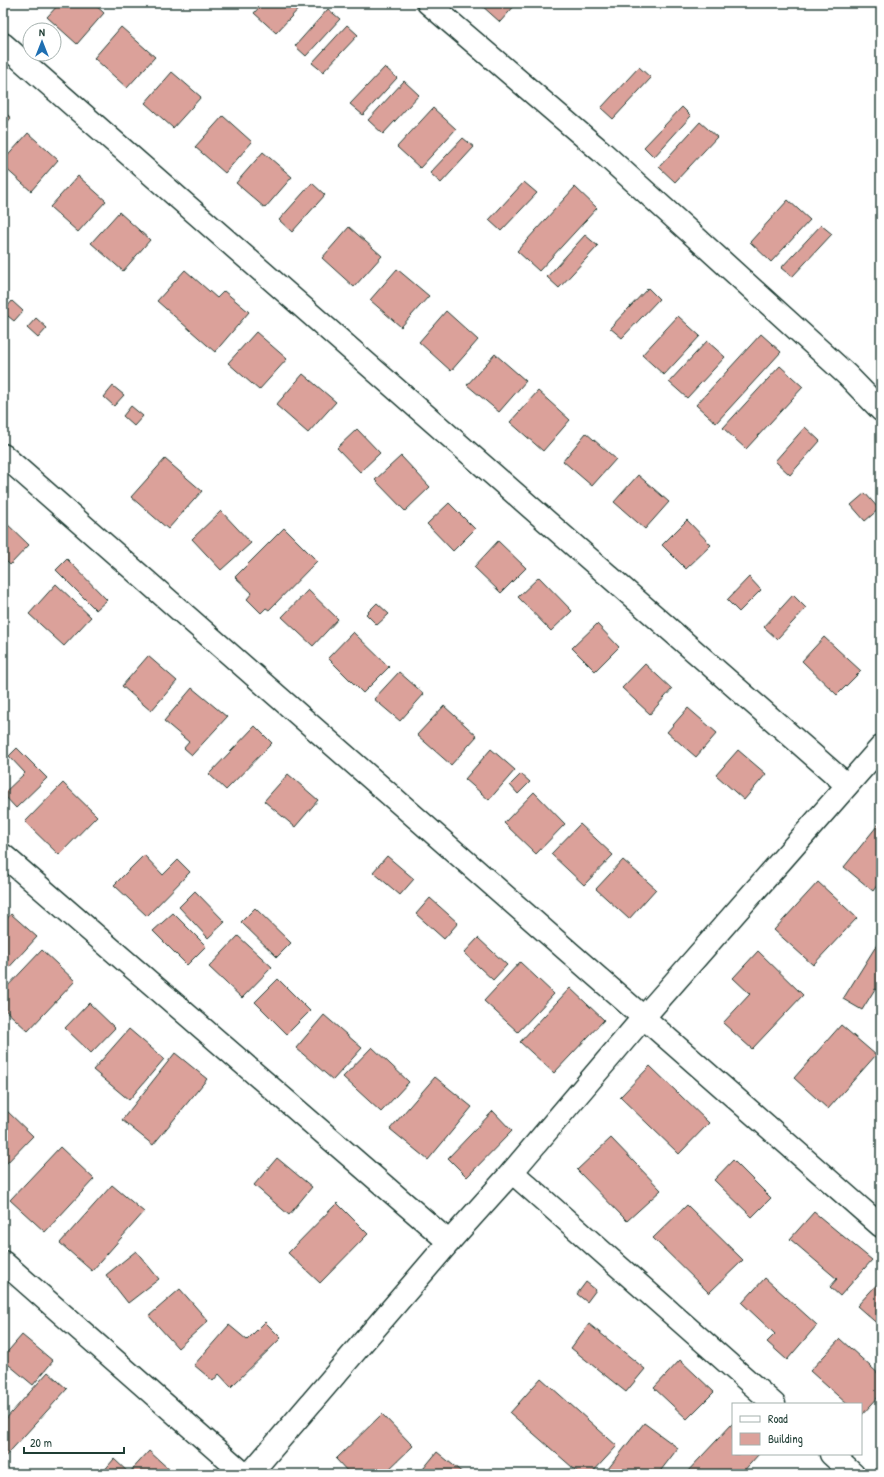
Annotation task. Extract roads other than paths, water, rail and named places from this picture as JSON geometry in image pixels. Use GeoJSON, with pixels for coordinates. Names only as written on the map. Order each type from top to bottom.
{"type":"FeatureCollection","features":[{"type":"Feature","properties":{"kind":"street"},"geometry":{"type":"LineString","coordinates":[[428,3],[603,153],[847,375],[881,410]]}},
{"type":"Feature","properties":{"kind":"street"},"geometry":{"type":"LineString","coordinates":[[3,44],[847,785]]}},
{"type":"Feature","properties":{"kind":"street"},"geometry":{"type":"LineString","coordinates":[[3,455],[881,1226]]}},
{"type":"Feature","properties":{"kind":"street"},"geometry":{"type":"LineString","coordinates":[[250,1474],[449,1242],[512,1172],[643,1018],[881,747]]}},
{"type":"Feature","properties":{"kind":"street"},"geometry":{"type":"LineString","coordinates":[[3,855],[449,1242]]}},
{"type":"Feature","properties":{"kind":"street"},"geometry":{"type":"LineString","coordinates":[[512,1172],[773,1403]]}},
{"type":"Feature","properties":{"kind":"street"},"geometry":{"type":"LineString","coordinates":[[6,1269],[244,1474]]}},
{"type":"Feature","properties":{"kind":"street"},"geometry":{"type":"LineString","coordinates":[[832,1455],[854,1474]]}}]}
